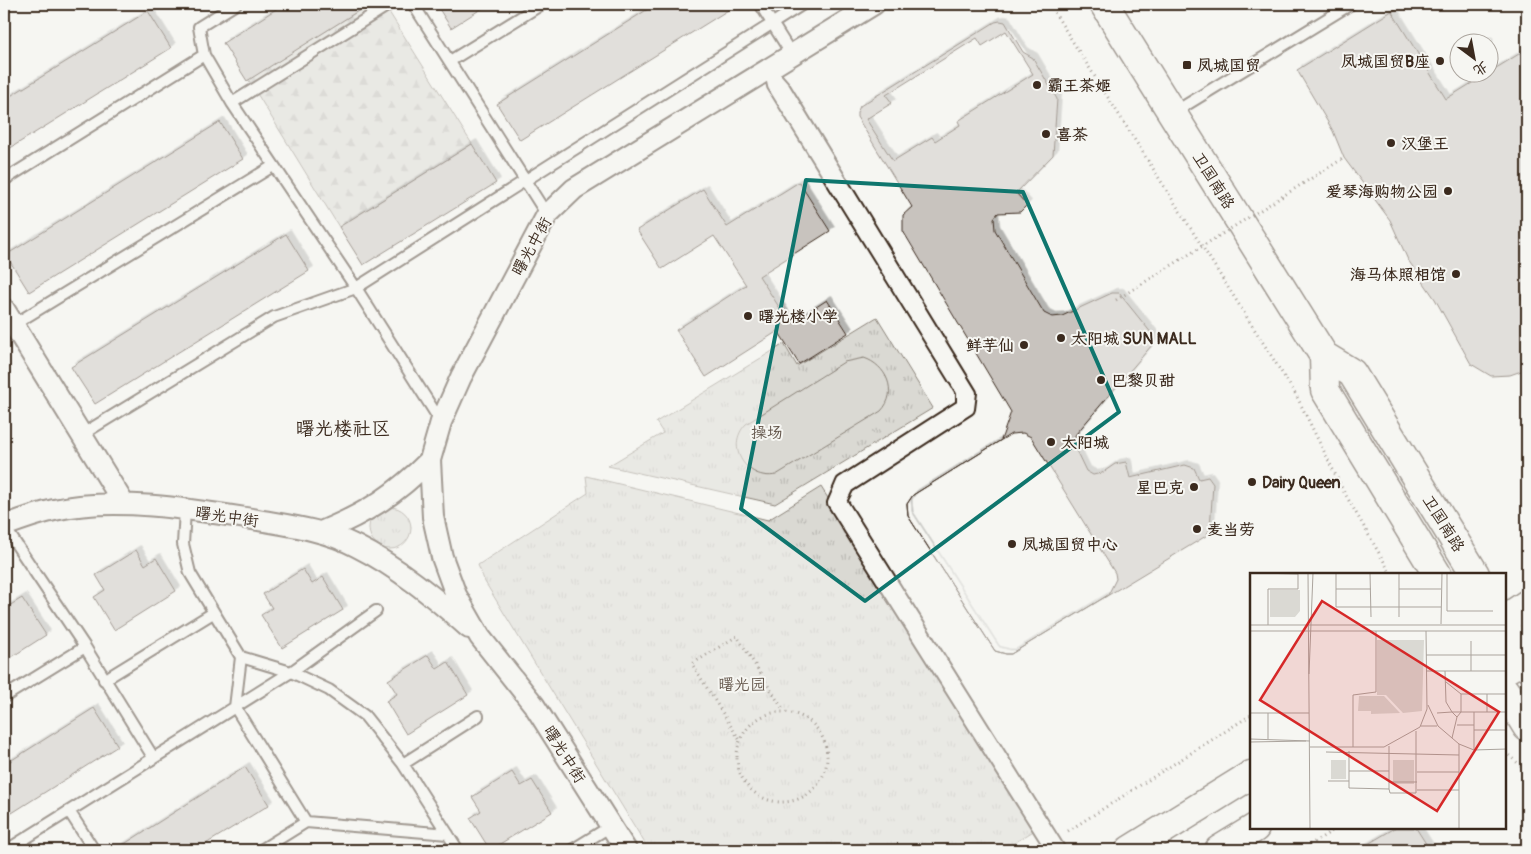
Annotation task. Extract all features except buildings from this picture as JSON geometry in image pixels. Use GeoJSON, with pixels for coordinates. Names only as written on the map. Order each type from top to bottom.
{"type":"FeatureCollection","features":[{"type":"Feature","properties":{"kind":"main road","name":"卫国南路"},"geometry":{"type":"LineString","coordinates":[[1104,4],[1324,356],[1352,373],[1474,573]]}},
{"type":"Feature","properties":{"kind":"main road","name":"卫国南路"},"geometry":{"type":"LineString","coordinates":[[1324,356],[1324,390],[1436,573]]}},
{"type":"Feature","properties":{"kind":"main road"},"geometry":{"type":"LineString","coordinates":[[1506,618],[1527,604]]}},
{"type":"Feature","properties":{"kind":"main road"},"geometry":{"type":"LineString","coordinates":[[1506,629],[1520,663]]}},
{"type":"Feature","properties":{"kind":"main road"},"geometry":{"type":"LineString","coordinates":[[1506,692],[1527,727]]}},
{"type":"Feature","properties":{"kind":"main road"},"geometry":{"type":"LineString","coordinates":[[1130,850],[1250,776]]}},
{"type":"Feature","properties":{"kind":"main road"},"geometry":{"type":"LineString","coordinates":[[1219,850],[1253,829]]}},
{"type":"Feature","properties":{"kind":"street","name":"曙光中街"},"geometry":{"type":"LineString","coordinates":[[626,850],[534,705],[480,637],[456,594],[442,557],[433,517],[430,460],[441,422],[466,368],[547,215],[574,189],[874,4]]}},
{"type":"Feature","properties":{"kind":"street"},"geometry":{"type":"LineString","coordinates":[[8,317],[124,504]]}},
{"type":"Feature","properties":{"kind":"street"},"geometry":{"type":"LineString","coordinates":[[323,532],[360,515],[405,485],[430,460]]}},
{"type":"Feature","properties":{"kind":"street","name":"曙光中街"},"geometry":{"type":"LineString","coordinates":[[4,526],[55,510],[124,504],[185,510],[323,532],[356,546],[426,590],[480,637]]}},
{"type":"Feature","properties":{"kind":"lane"},"geometry":{"type":"LineString","coordinates":[[236,4],[199,27],[204,55],[273,166],[356,288],[441,422]]}},
{"type":"Feature","properties":{"kind":"lane"},"geometry":{"type":"LineString","coordinates":[[232,102],[390,4]]}},
{"type":"Feature","properties":{"kind":"lane"},"geometry":{"type":"LineString","coordinates":[[413,4],[547,215]]}},
{"type":"Feature","properties":{"kind":"lane"},"geometry":{"type":"LineString","coordinates":[[450,61],[542,4]]}},
{"type":"Feature","properties":{"kind":"lane"},"geometry":{"type":"LineString","coordinates":[[760,4],[792,55]]}},
{"type":"Feature","properties":{"kind":"lane"},"geometry":{"type":"LineString","coordinates":[[82,435],[274,317],[356,288],[803,4]]}},
{"type":"Feature","properties":{"kind":"lane"},"geometry":{"type":"LineString","coordinates":[[1173,113],[1351,4]]}},
{"type":"Feature","properties":{"kind":"lane"},"geometry":{"type":"LineString","coordinates":[[4,180],[204,55]]}},
{"type":"Feature","properties":{"kind":"lane"},"geometry":{"type":"LineString","coordinates":[[769,69],[783,85],[971,393],[969,409],[848,487],[842,501],[1060,850]]}},
{"type":"Feature","properties":{"kind":"lane"},"geometry":{"type":"LineString","coordinates":[[769,69],[773,86],[962,392],[962,405],[842,482],[833,503],[1052,850]]}},
{"type":"Feature","properties":{"kind":"lane"},"geometry":{"type":"LineString","coordinates":[[8,317],[273,166]]}},
{"type":"Feature","properties":{"kind":"lane"},"geometry":{"type":"LineString","coordinates":[[185,510],[183,544],[190,573],[241,658],[235,707],[306,822]]}},
{"type":"Feature","properties":{"kind":"lane"},"geometry":{"type":"LineString","coordinates":[[4,526],[85,647],[154,757]]}},
{"type":"Feature","properties":{"kind":"lane"},"geometry":{"type":"LineString","coordinates":[[7,850],[291,672],[376,611]]}},
{"type":"Feature","properties":{"kind":"lane"},"geometry":{"type":"LineString","coordinates":[[104,680],[213,613]]}},
{"type":"Feature","properties":{"kind":"lane"},"geometry":{"type":"LineString","coordinates":[[4,697],[85,647]]}},
{"type":"Feature","properties":{"kind":"lane"},"geometry":{"type":"LineString","coordinates":[[241,658],[291,672],[329,690],[365,716],[403,764],[458,850]]}},
{"type":"Feature","properties":{"kind":"lane"},"geometry":{"type":"LineString","coordinates":[[403,764],[478,716]]}},
{"type":"Feature","properties":{"kind":"lane"},"geometry":{"type":"LineString","coordinates":[[69,811],[94,850]]}},
{"type":"Feature","properties":{"kind":"lane"},"geometry":{"type":"LineString","coordinates":[[261,850],[306,822],[448,834]]}},
{"type":"Feature","properties":{"kind":"lane"},"geometry":{"type":"LineString","coordinates":[[572,850],[611,826]]}},
{"type":"Feature","properties":{"kind":"path"},"geometry":{"type":"LineString","coordinates":[[1049,4],[1296,395],[1344,492],[1390,573]]}},
{"type":"Feature","properties":{"kind":"path"},"geometry":{"type":"LineString","coordinates":[[1116,300],[1344,158]]}},
{"type":"Feature","properties":{"kind":"path"},"geometry":{"type":"LineString","coordinates":[[739,739],[692,664],[699,659],[737,636],[784,711]]}},
{"type":"Feature","properties":{"kind":"path"},"geometry":{"type":"LineString","coordinates":[[784,711],[799,714],[812,722],[822,734],[827,749],[827,764],[822,779],[812,791],[799,799],[784,802],[769,801],[755,794],[744,783],[737,769],[736,754],[739,739],[747,727],[757,718],[770,712],[784,711]]}},
{"type":"Feature","properties":{"kind":"path"},"geometry":{"type":"LineString","coordinates":[[1054,839],[1250,716]]}},
{"type":"Feature","properties":{"kind":"path"},"geometry":{"type":"LineString","coordinates":[[1506,753],[1527,770]]}},
{"type":"Feature","properties":{"kind":"path"},"geometry":{"type":"LineString","coordinates":[[1301,850],[1335,829]]}},
{"type":"Feature","properties":{"kind":"highlighted area"},"geometry":{"type":"Polygon","coordinates":[[[806,180],[1023,192],[1119,412],[865,601],[741,509],[806,180]]]}},
{"type":"Feature","properties":{"kind":"green space"},"geometry":{"type":"Polygon","coordinates":[[[370,4],[384,4],[472,144],[339,227],[248,79],[370,4]]]}},
{"type":"Feature","properties":{"kind":"green space","name":"操场"},"geometry":{"type":"Polygon","coordinates":[[[877,317],[933,408],[775,504],[608,466],[663,433],[656,422],[784,344],[797,366],[877,317]]]}},
{"type":"Feature","properties":{"kind":"green space"},"geometry":{"type":"Polygon","coordinates":[[[864,358],[878,367],[888,380],[889,396],[881,411],[776,475],[756,473],[748,468],[738,452],[737,443],[740,433],[746,424],[844,362],[864,358]]]}},
{"type":"Feature","properties":{"kind":"green space","name":"曙光园"},"geometry":{"type":"Polygon","coordinates":[[[586,476],[768,520],[821,487],[1035,830],[1003,850],[649,850],[485,582],[478,565],[588,493],[586,476]]]}},
{"type":"Feature","properties":{"kind":"green space"},"geometry":{"type":"Polygon","coordinates":[[[394,507],[402,510],[408,516],[411,528],[408,540],[402,546],[386,549],[378,546],[372,540],[369,524],[372,516],[378,510],[394,507]]]}},
{"type":"Feature","properties":{"kind":"place","name":"凤城国贸B座"},"geometry":{"type":"Point","coordinates":[1440,61]}},
{"type":"Feature","properties":{"kind":"place","name":"凤城国贸"},"geometry":{"type":"Point","coordinates":[1187,65]}},
{"type":"Feature","properties":{"kind":"place","name":"霸王茶姬"},"geometry":{"type":"Point","coordinates":[1037,85]}},
{"type":"Feature","properties":{"kind":"place","name":"喜茶"},"geometry":{"type":"Point","coordinates":[1046,134]}},
{"type":"Feature","properties":{"kind":"place","name":"汉堡王"},"geometry":{"type":"Point","coordinates":[1391,143]}},
{"type":"Feature","properties":{"kind":"place","name":"爱琴海购物公园"},"geometry":{"type":"Point","coordinates":[1448,191]}},
{"type":"Feature","properties":{"kind":"place","name":"海马体照相馆"},"geometry":{"type":"Point","coordinates":[1456,274]}},
{"type":"Feature","properties":{"kind":"place","name":"曙光楼小学"},"geometry":{"type":"Point","coordinates":[748,316]}},
{"type":"Feature","properties":{"kind":"place","name":"太阳城 SUN MALL"},"geometry":{"type":"Point","coordinates":[1061,338]}},
{"type":"Feature","properties":{"kind":"place","name":"鲜芋仙"},"geometry":{"type":"Point","coordinates":[1024,345]}},
{"type":"Feature","properties":{"kind":"place","name":"巴黎贝甜"},"geometry":{"type":"Point","coordinates":[1101,380]}},
{"type":"Feature","properties":{"kind":"place","name":"太阳城"},"geometry":{"type":"Point","coordinates":[1051,442]}},
{"type":"Feature","properties":{"kind":"place","name":"Dairy Queen"},"geometry":{"type":"Point","coordinates":[1252,482]}},
{"type":"Feature","properties":{"kind":"place","name":"星巴克"},"geometry":{"type":"Point","coordinates":[1194,487]}},
{"type":"Feature","properties":{"kind":"place","name":"麦当劳"},"geometry":{"type":"Point","coordinates":[1197,529]}},
{"type":"Feature","properties":{"kind":"place","name":"凤城国贸中心"},"geometry":{"type":"Point","coordinates":[1012,544]}},
{"type":"Feature","properties":{"kind":"district","name":"曙光楼社区"},"geometry":{"type":"Point","coordinates":[343,428]}}]}
